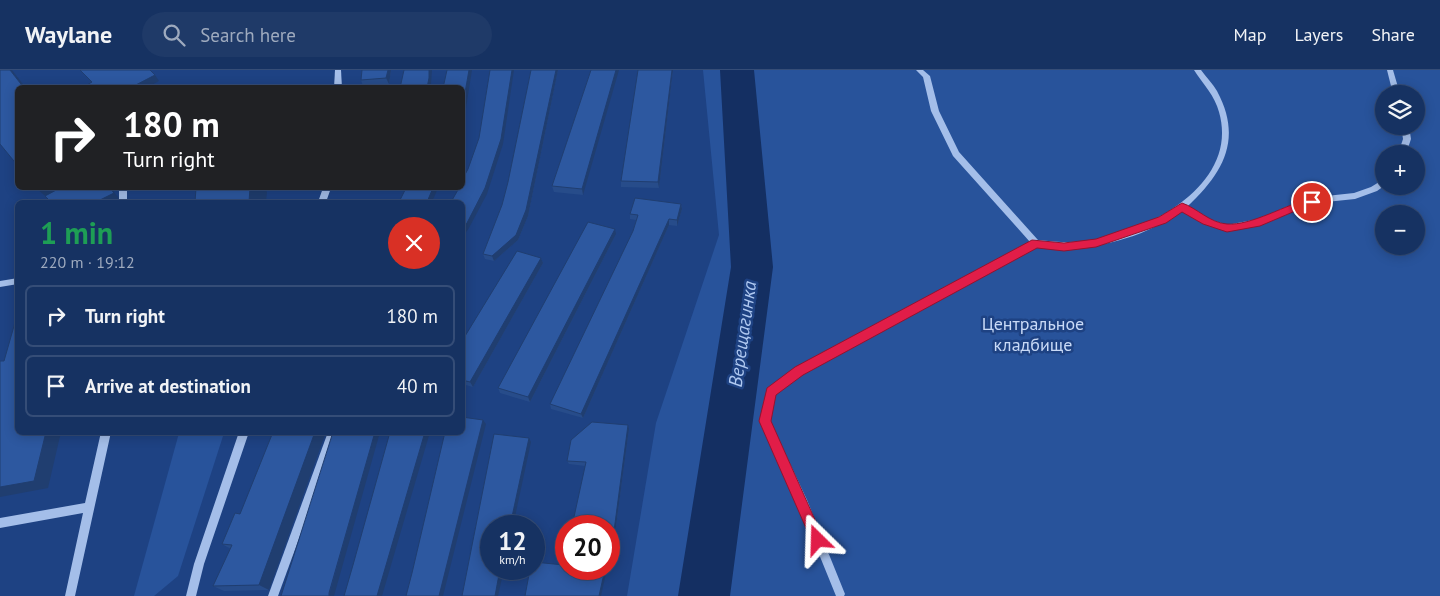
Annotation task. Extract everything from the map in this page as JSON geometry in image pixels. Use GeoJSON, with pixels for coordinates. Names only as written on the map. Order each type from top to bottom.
{"type":"FeatureCollection","features":[{"type":"Feature","properties":{"kind":"street"},"geometry":{"type":"LineString","coordinates":[[338,70],[338,85]]}},
{"type":"Feature","properties":{"kind":"street"},"geometry":{"type":"LineString","coordinates":[[919,70],[926,76],[935,111],[956,154],[1036,243]]}},
{"type":"Feature","properties":{"kind":"street"},"geometry":{"type":"LineString","coordinates":[[840,594],[803,503],[765,421],[771,392],[799,371],[1036,243],[1064,247],[1096,243],[1163,220],[1182,207],[1209,182],[1224,151],[1226,117],[1216,97],[1197,70]]}},
{"type":"Feature","properties":{"kind":"street"},"geometry":{"type":"LineString","coordinates":[[1182,207],[1206,221],[1227,228],[1260,222],[1298,205],[1326,199],[1355,196],[1375,188]]}},
{"type":"Feature","properties":{"kind":"street"},"geometry":{"type":"LineString","coordinates":[[70,596],[105,435]]}},
{"type":"Feature","properties":{"kind":"street"},"geometry":{"type":"LineString","coordinates":[[191,596],[199,564],[243,435]]}},
{"type":"Feature","properties":{"kind":"street"},"geometry":{"type":"LineString","coordinates":[[272,596],[333,435]]}},
{"type":"Feature","properties":{"kind":"street"},"geometry":{"type":"LineString","coordinates":[[0,523],[89,507]]}},
{"type":"Feature","properties":{"kind":"lane"},"geometry":{"type":"LineString","coordinates":[[1390,70],[1395,85]]}},
{"type":"Feature","properties":{"kind":"lane"},"geometry":{"type":"LineString","coordinates":[[0,284],[15,282]]}},
{"type":"Feature","properties":{"kind":"green space","name":"Центральное кладбище"},"geometry":{"type":"Polygon","coordinates":[[[703,70],[1440,70],[1440,596],[627,596],[656,423],[719,235],[703,70]]]}},
{"type":"Feature","properties":{"kind":"green space"},"geometry":{"type":"Polygon","coordinates":[[[178,435],[223,435],[178,576],[154,596],[134,596],[178,435]]]}},
{"type":"Feature","properties":{"kind":"building"},"geometry":{"type":"Polygon","coordinates":[[[0,70],[10,70],[22,85],[15,85],[15,162],[0,144],[0,70]]]}},
{"type":"Feature","properties":{"kind":"building"},"geometry":{"type":"Polygon","coordinates":[[[80,70],[150,70],[155,75],[136,85],[87,85],[92,82],[80,70]]]}},
{"type":"Feature","properties":{"kind":"building"},"geometry":{"type":"Polygon","coordinates":[[[362,70],[388,70],[386,78],[361,80],[362,70]]]}},
{"type":"Feature","properties":{"kind":"building"},"geometry":{"type":"Polygon","coordinates":[[[404,70],[429,70],[428,85],[401,85],[404,70]]]}},
{"type":"Feature","properties":{"kind":"building"},"geometry":{"type":"Polygon","coordinates":[[[447,70],[469,70],[465,93],[465,85],[444,85],[447,70]]]}},
{"type":"Feature","properties":{"kind":"building"},"geometry":{"type":"Polygon","coordinates":[[[490,70],[512,70],[501,139],[485,188],[465,225],[465,200],[452,200],[458,190],[465,190],[465,174],[479,138],[490,70]]]}},
{"type":"Feature","properties":{"kind":"building"},"geometry":{"type":"Polygon","coordinates":[[[531,70],[556,70],[526,210],[516,235],[492,256],[483,254],[502,205],[508,182],[531,70]]]}},
{"type":"Feature","properties":{"kind":"building"},"geometry":{"type":"Polygon","coordinates":[[[591,70],[616,70],[582,189],[552,186],[591,70]]]}},
{"type":"Feature","properties":{"kind":"building"},"geometry":{"type":"Polygon","coordinates":[[[638,70],[672,70],[658,182],[621,181],[638,70]]]}},
{"type":"Feature","properties":{"kind":"building"},"geometry":{"type":"Polygon","coordinates":[[[56,190],[112,190],[114,193],[100,200],[49,200],[45,196],[56,190]]]}},
{"type":"Feature","properties":{"kind":"building"},"geometry":{"type":"Polygon","coordinates":[[[196,190],[250,190],[249,200],[195,200],[196,190]]]}},
{"type":"Feature","properties":{"kind":"building"},"geometry":{"type":"Polygon","coordinates":[[[405,190],[432,190],[428,200],[400,200],[405,190]]]}},
{"type":"Feature","properties":{"kind":"building"},"geometry":{"type":"Polygon","coordinates":[[[635,198],[681,204],[677,220],[669,219],[581,414],[550,404],[633,231],[638,215],[630,214],[635,198]]]}},
{"type":"Feature","properties":{"kind":"building"},"geometry":{"type":"Polygon","coordinates":[[[588,222],[615,229],[528,397],[498,388],[588,222]]]}},
{"type":"Feature","properties":{"kind":"building"},"geometry":{"type":"Polygon","coordinates":[[[517,251],[541,258],[470,382],[465,381],[465,336],[517,251]]]}},
{"type":"Feature","properties":{"kind":"building"},"geometry":{"type":"Polygon","coordinates":[[[15,322],[15,435],[45,435],[34,481],[0,487],[0,361],[4,361],[15,322]]]}},
{"type":"Feature","properties":{"kind":"building"},"geometry":{"type":"Polygon","coordinates":[[[465,417],[483,420],[439,596],[406,596],[444,435],[465,435],[465,417]]]}},
{"type":"Feature","properties":{"kind":"building"},"geometry":{"type":"Polygon","coordinates":[[[592,422],[628,425],[616,515],[574,515],[586,462],[567,461],[571,440],[592,422]]]}},
{"type":"Feature","properties":{"kind":"building"},"geometry":{"type":"Polygon","coordinates":[[[494,434],[529,438],[512,515],[480,515],[480,580],[498,580],[495,596],[462,596],[494,434]]]}},
{"type":"Feature","properties":{"kind":"building"},"geometry":{"type":"Polygon","coordinates":[[[272,435],[314,435],[259,585],[213,586],[232,545],[222,544],[235,513],[240,514],[272,435]]]}},
{"type":"Feature","properties":{"kind":"building"},"geometry":{"type":"Polygon","coordinates":[[[332,435],[374,435],[329,596],[281,596],[332,435]]]}},
{"type":"Feature","properties":{"kind":"building"},"geometry":{"type":"Polygon","coordinates":[[[389,435],[424,435],[377,596],[344,596],[389,435]]]}},
{"type":"Feature","properties":{"kind":"building"},"geometry":{"type":"Polygon","coordinates":[[[545,563],[555,564],[555,580],[603,580],[599,596],[525,596],[528,580],[545,580],[545,563]]]}},
{"type":"Feature","properties":{"kind":"waterway","name":"Верещагинка"},"geometry":{"type":"LineString","coordinates":[[704,596],[752,267],[737,70]]}},
{"type":"Feature","properties":{"kind":"route"},"geometry":{"type":"LineString","coordinates":[[818,540],[765,421],[771,392],[799,371],[1036,243],[1064,247],[1096,243],[1163,220],[1182,207],[1206,221],[1227,228],[1260,222],[1298,205],[1312,202]]}}]}
